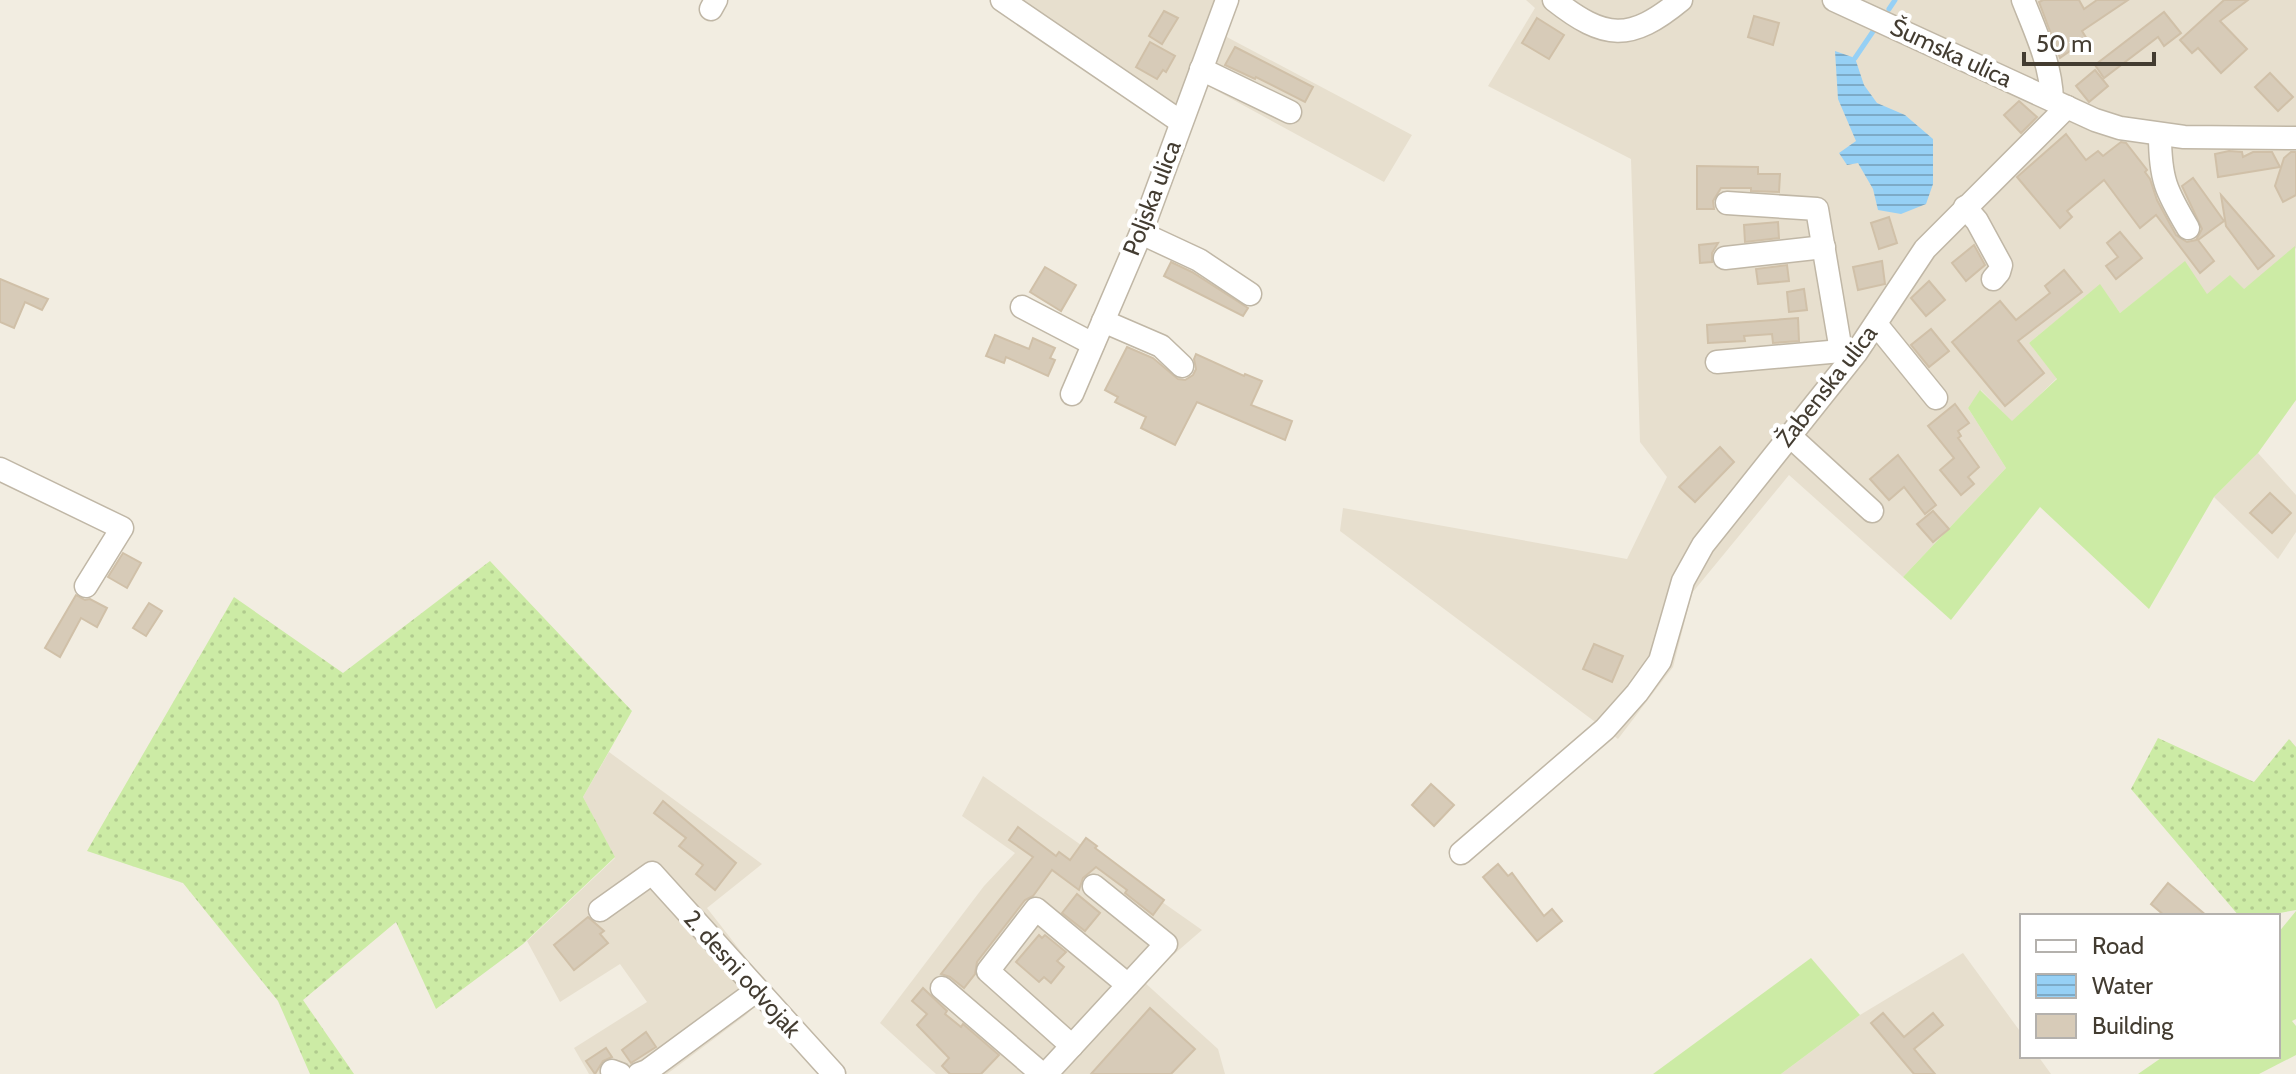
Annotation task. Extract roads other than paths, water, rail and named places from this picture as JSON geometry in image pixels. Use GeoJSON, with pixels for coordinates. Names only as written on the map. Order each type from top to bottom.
{"type":"FeatureCollection","features":[{"type":"Feature","properties":{"kind":"street"},"geometry":{"type":"LineString","coordinates":[[1002,0],[1181,122]]}},
{"type":"Feature","properties":{"kind":"street","name":"Poljska ulica"},"geometry":{"type":"LineString","coordinates":[[1072,394],[1141,233],[1227,0]]}},
{"type":"Feature","properties":{"kind":"street"},"geometry":{"type":"LineString","coordinates":[[1554,0],[1588,24],[1612,31],[1644,26],[1657,20],[1681,0]]}},
{"type":"Feature","properties":{"kind":"street","name":"Šumska ulica"},"geometry":{"type":"LineString","coordinates":[[1834,0],[2060,104]]}},
{"type":"Feature","properties":{"kind":"street"},"geometry":{"type":"LineString","coordinates":[[2023,0],[2060,104],[2120,128],[2160,135],[2296,138]]}},
{"type":"Feature","properties":{"kind":"street"},"geometry":{"type":"LineString","coordinates":[[1201,69],[1290,112]]}},
{"type":"Feature","properties":{"kind":"street","name":"Žabenska ulica"},"geometry":{"type":"LineString","coordinates":[[1461,853],[1605,729],[1637,693],[1660,661],[1683,581],[1703,545],[1790,436],[1848,352],[1876,324],[1925,249],[2060,104]]}},
{"type":"Feature","properties":{"kind":"street"},"geometry":{"type":"LineString","coordinates":[[2160,135],[2160,167],[2166,191],[2188,228]]}},
{"type":"Feature","properties":{"kind":"street"},"geometry":{"type":"LineString","coordinates":[[1717,362],[1848,352],[1817,209],[1727,203]]}},
{"type":"Feature","properties":{"kind":"street"},"geometry":{"type":"LineString","coordinates":[[1965,207],[1977,221],[2001,265],[1993,279]]}},
{"type":"Feature","properties":{"kind":"street"},"geometry":{"type":"LineString","coordinates":[[1141,233],[1199,260],[1250,294]]}},
{"type":"Feature","properties":{"kind":"street"},"geometry":{"type":"LineString","coordinates":[[1725,258],[1824,247]]}},
{"type":"Feature","properties":{"kind":"street"},"geometry":{"type":"LineString","coordinates":[[1022,307],[1093,344]]}},
{"type":"Feature","properties":{"kind":"street"},"geometry":{"type":"LineString","coordinates":[[1103,321],[1161,346],[1182,366]]}},
{"type":"Feature","properties":{"kind":"street"},"geometry":{"type":"LineString","coordinates":[[1876,324],[1936,398]]}},
{"type":"Feature","properties":{"kind":"street"},"geometry":{"type":"LineString","coordinates":[[1790,436],[1872,511]]}},
{"type":"Feature","properties":{"kind":"street"},"geometry":{"type":"LineString","coordinates":[[0,469],[122,528],[86,586]]}},
{"type":"Feature","properties":{"kind":"street","name":"2. desni odvojak"},"geometry":{"type":"LineString","coordinates":[[600,910],[652,873],[834,1074]]}},
{"type":"Feature","properties":{"kind":"street"},"geometry":{"type":"LineString","coordinates":[[942,988],[1044,1074],[1166,944],[1094,886]]}},
{"type":"Feature","properties":{"kind":"street"},"geometry":{"type":"LineString","coordinates":[[1072,1046],[988,971],[1036,909],[1128,985]]}},
{"type":"Feature","properties":{"kind":"street"},"geometry":{"type":"LineString","coordinates":[[639,1074],[756,991]]}},
{"type":"Feature","properties":{"kind":"water"},"geometry":{"type":"Polygon","coordinates":[[[1835,51],[1855,58],[1864,85],[1877,103],[1905,115],[1933,139],[1933,184],[1926,204],[1901,214],[1878,210],[1873,189],[1858,163],[1847,165],[1839,153],[1856,141],[1838,99],[1835,51]]]}},
{"type":"Feature","properties":{"kind":"waterway"},"geometry":{"type":"LineString","coordinates":[[1889,9],[1895,0]]}},
{"type":"Feature","properties":{"kind":"waterway"},"geometry":{"type":"LineString","coordinates":[[1855,58],[1874,30]]}}]}
